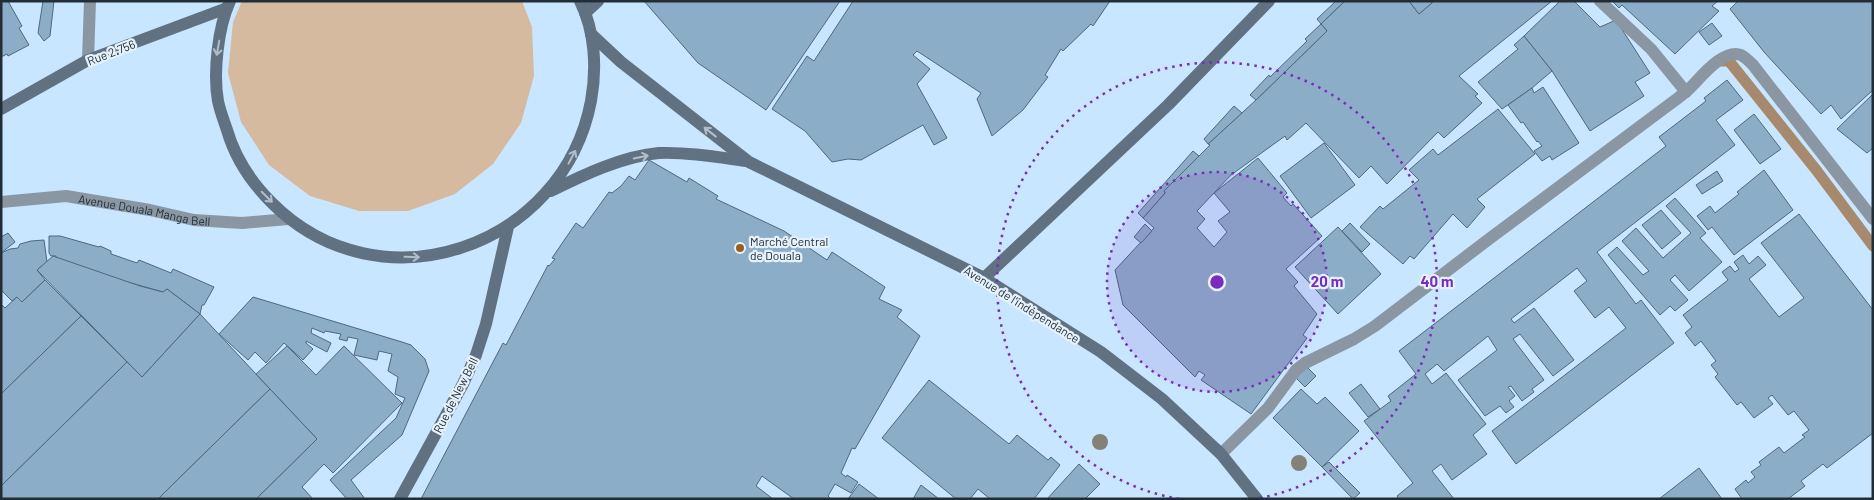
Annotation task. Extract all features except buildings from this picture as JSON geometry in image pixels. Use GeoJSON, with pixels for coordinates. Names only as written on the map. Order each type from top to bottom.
{"type":"FeatureCollection","features":[{"type":"Feature","properties":{"kind":"main road"},"geometry":{"type":"LineString","coordinates":[[228,5],[216,54],[218,101],[231,146],[255,186],[288,219],[328,243],[373,256],[420,258],[466,248],[508,227],[547,193],[564,170],[578,145],[587,118],[593,90],[594,62],[591,34],[582,7],[598,1]]}},
{"type":"Feature","properties":{"kind":"main road"},"geometry":{"type":"LineString","coordinates":[[984,278],[1168,105],[1269,1]]}},
{"type":"Feature","properties":{"kind":"main road","name":"Rue 2.756"},"geometry":{"type":"LineString","coordinates":[[1,109],[88,60],[228,5]]}},
{"type":"Feature","properties":{"kind":"main road"},"geometry":{"type":"LineString","coordinates":[[591,34],[621,62],[748,162]]}},
{"type":"Feature","properties":{"kind":"main road"},"geometry":{"type":"LineString","coordinates":[[547,193],[590,172],[626,160],[657,153],[696,154],[748,162]]}},
{"type":"Feature","properties":{"kind":"main road","name":"Avenue de l'indépendance"},"geometry":{"type":"LineString","coordinates":[[748,162],[984,278],[1101,352],[1162,399],[1220,454],[1257,499]]}},
{"type":"Feature","properties":{"kind":"main road","name":"Rue de New Bell"},"geometry":{"type":"LineString","coordinates":[[400,499],[463,384],[476,354],[486,324],[508,227]]}},
{"type":"Feature","properties":{"kind":"street"},"geometry":{"type":"LineString","coordinates":[[88,60],[90,1]]}},
{"type":"Feature","properties":{"kind":"street"},"geometry":{"type":"LineString","coordinates":[[1600,1],[1651,49],[1686,92]]}},
{"type":"Feature","properties":{"kind":"street"},"geometry":{"type":"LineString","coordinates":[[1220,454],[1268,408],[1296,370],[1305,363],[1354,339],[1375,326],[1686,92],[1715,63],[1731,55],[1741,54],[1753,65],[1873,219]]}},
{"type":"Feature","properties":{"kind":"street","name":"Avenue Douala Manga Bell"},"geometry":{"type":"LineString","coordinates":[[1,202],[66,196],[150,210],[194,220],[242,223],[288,219]]}},
{"type":"Feature","properties":{"kind":"shaded area"},"geometry":{"type":"Polygon","coordinates":[[[242,1],[522,1],[532,27],[534,76],[521,123],[493,164],[455,194],[408,211],[359,211],[310,196],[269,165],[241,122],[228,73],[233,22],[242,1]]]}},
{"type":"Feature","properties":{"kind":"waterway"},"geometry":{"type":"LineString","coordinates":[[1722,61],[1729,61],[1817,171],[1873,246]]}},
{"type":"Feature","properties":{"kind":"place","name":"Marché Central de Douala"},"geometry":{"type":"Point","coordinates":[740,248]}}]}
